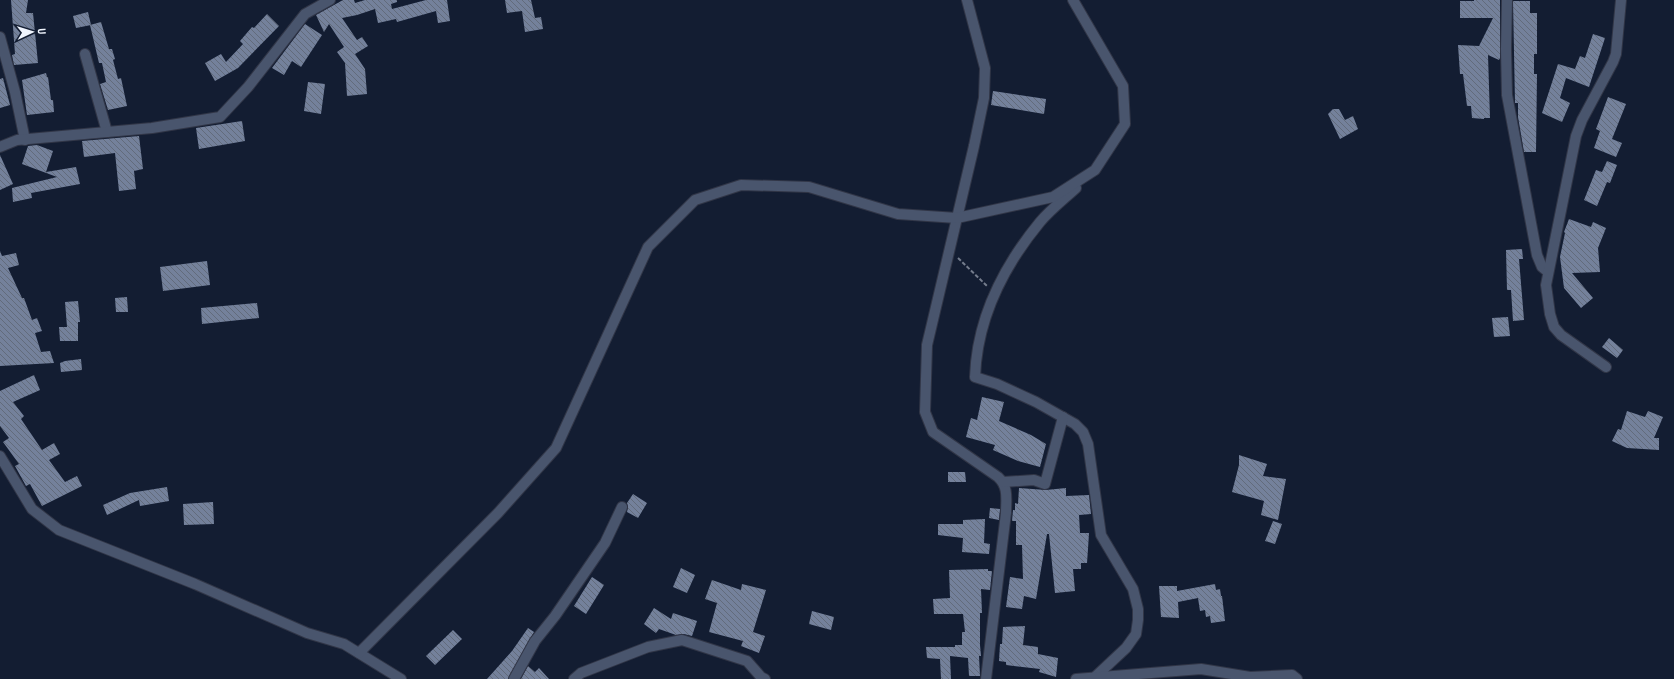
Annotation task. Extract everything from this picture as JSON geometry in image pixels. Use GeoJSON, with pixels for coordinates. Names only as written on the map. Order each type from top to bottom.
{"type":"FeatureCollection","features":[{"type":"Feature","properties":{"kind":"street"},"geometry":{"type":"LineString","coordinates":[[0,147],[17,140],[192,123],[220,117],[248,87],[305,14],[330,0]]}},
{"type":"Feature","properties":{"kind":"street"},"geometry":{"type":"LineString","coordinates":[[967,0],[985,68],[984,98],[927,345],[925,412],[933,432],[961,450],[1003,482],[1006,488],[1006,513],[986,679]]}},
{"type":"Feature","properties":{"kind":"street"},"geometry":{"type":"LineString","coordinates":[[1073,0],[1123,86],[1125,124],[1095,170],[1041,221],[1001,278],[984,322],[978,347],[976,377],[997,384],[1036,402],[1075,424],[1083,432],[1088,444],[1101,535],[1133,588],[1138,609],[1136,634],[1126,648],[1094,678]]}},
{"type":"Feature","properties":{"kind":"street"},"geometry":{"type":"LineString","coordinates":[[1507,0],[1507,95],[1534,245],[1542,267],[1548,272]]}},
{"type":"Feature","properties":{"kind":"street"},"geometry":{"type":"LineString","coordinates":[[1606,367],[1561,335],[1554,327],[1550,314],[1546,285],[1562,213],[1576,136],[1582,120],[1616,54],[1621,0]]}},
{"type":"Feature","properties":{"kind":"street"},"geometry":{"type":"LineString","coordinates":[[0,37],[16,92],[25,140]]}},
{"type":"Feature","properties":{"kind":"street"},"geometry":{"type":"LineString","coordinates":[[85,54],[107,132]]}},
{"type":"Feature","properties":{"kind":"street"},"geometry":{"type":"LineString","coordinates":[[359,653],[498,513],[556,448],[648,247],[695,200],[740,185],[809,187],[898,214],[957,218],[1053,197],[1095,170]]}},
{"type":"Feature","properties":{"kind":"street"},"geometry":{"type":"LineString","coordinates":[[1003,482],[1034,480],[1045,484],[1063,417]]}},
{"type":"Feature","properties":{"kind":"street"},"geometry":{"type":"LineString","coordinates":[[0,456],[32,509],[59,530],[195,584],[307,633],[344,644],[401,679]]}},
{"type":"Feature","properties":{"kind":"street"},"geometry":{"type":"LineString","coordinates":[[514,679],[535,641],[555,616],[605,543],[622,507]]}},
{"type":"Feature","properties":{"kind":"street"},"geometry":{"type":"LineString","coordinates":[[574,679],[581,673],[648,647],[682,640],[747,661],[761,677],[765,679]]}},
{"type":"Feature","properties":{"kind":"street"},"geometry":{"type":"LineString","coordinates":[[1076,679],[1201,669],[1250,677],[1292,675],[1297,679]]}},
{"type":"Feature","properties":{"kind":"path"},"geometry":{"type":"LineString","coordinates":[[949,250],[995,293]]}},
{"type":"Feature","properties":{"kind":"building"},"geometry":{"type":"Polygon","coordinates":[[[11,0],[28,0],[26,13],[33,13],[38,63],[14,65],[12,55],[15,54],[11,0]]]}},
{"type":"Feature","properties":{"kind":"building"},"geometry":{"type":"Polygon","coordinates":[[[343,0],[354,0],[355,3],[365,0],[397,0],[397,2],[391,4],[392,9],[426,0],[447,0],[450,21],[438,23],[436,11],[397,22],[396,19],[378,23],[375,9],[342,18],[357,40],[362,37],[368,46],[355,54],[365,69],[367,94],[347,96],[345,63],[337,52],[344,47],[329,24],[324,32],[316,15],[343,0]]]}},
{"type":"Feature","properties":{"kind":"building"},"geometry":{"type":"Polygon","coordinates":[[[505,0],[531,0],[535,18],[541,17],[543,29],[525,32],[522,11],[507,13],[505,0]]]}},
{"type":"Feature","properties":{"kind":"building"},"geometry":{"type":"Polygon","coordinates":[[[1500,0],[1500,58],[1499,60],[1488,55],[1490,118],[1484,119],[1472,118],[1471,106],[1467,106],[1463,74],[1460,74],[1458,45],[1479,46],[1493,18],[1460,18],[1460,1],[1500,0]]]}},
{"type":"Feature","properties":{"kind":"building"},"geometry":{"type":"Polygon","coordinates":[[[1513,1],[1530,1],[1530,13],[1537,13],[1537,54],[1534,54],[1534,74],[1537,74],[1536,152],[1524,152],[1518,117],[1518,103],[1515,103],[1513,1]]]}},
{"type":"Feature","properties":{"kind":"building"},"geometry":{"type":"Polygon","coordinates":[[[88,12],[91,25],[76,28],[73,16],[88,12]]]}},
{"type":"Feature","properties":{"kind":"building"},"geometry":{"type":"Polygon","coordinates":[[[267,14],[279,26],[238,68],[215,81],[205,63],[221,54],[226,62],[243,44],[240,41],[252,27],[254,28],[267,14]]]}},
{"type":"Feature","properties":{"kind":"building"},"geometry":{"type":"Polygon","coordinates":[[[101,22],[109,49],[112,49],[115,59],[113,60],[118,79],[121,78],[127,106],[108,110],[100,84],[106,82],[102,63],[99,63],[90,25],[101,22]]]}},
{"type":"Feature","properties":{"kind":"building"},"geometry":{"type":"Polygon","coordinates":[[[305,24],[322,35],[301,67],[292,61],[284,75],[272,68],[305,24]]]}},
{"type":"Feature","properties":{"kind":"building"},"geometry":{"type":"Polygon","coordinates":[[[1593,34],[1605,38],[1589,87],[1566,78],[1560,98],[1570,103],[1562,122],[1542,113],[1558,64],[1575,69],[1580,56],[1585,58],[1593,34]]]}},
{"type":"Feature","properties":{"kind":"building"},"geometry":{"type":"Polygon","coordinates":[[[46,73],[48,77],[51,100],[53,100],[54,112],[27,115],[22,80],[46,73]]]}},
{"type":"Feature","properties":{"kind":"building"},"geometry":{"type":"Polygon","coordinates":[[[3,78],[10,105],[0,108],[0,79],[3,78]]]}},
{"type":"Feature","properties":{"kind":"building"},"geometry":{"type":"Polygon","coordinates":[[[308,82],[325,84],[321,114],[304,111],[308,82]]]}},
{"type":"Feature","properties":{"kind":"building"},"geometry":{"type":"Polygon","coordinates":[[[993,91],[1046,99],[1044,114],[991,105],[993,91]]]}},
{"type":"Feature","properties":{"kind":"building"},"geometry":{"type":"Polygon","coordinates":[[[1608,97],[1626,104],[1612,139],[1622,143],[1616,157],[1594,148],[1600,131],[1596,129],[1608,97]]]}},
{"type":"Feature","properties":{"kind":"building"},"geometry":{"type":"Polygon","coordinates":[[[1333,109],[1339,109],[1345,120],[1353,116],[1358,129],[1340,139],[1328,114],[1333,109]]]}},
{"type":"Feature","properties":{"kind":"building"},"geometry":{"type":"Polygon","coordinates":[[[242,121],[245,141],[199,149],[196,128],[242,121]]]}},
{"type":"Feature","properties":{"kind":"building"},"geometry":{"type":"Polygon","coordinates":[[[139,136],[143,169],[134,171],[136,189],[119,191],[115,153],[84,157],[82,141],[139,136]]]}},
{"type":"Feature","properties":{"kind":"building"},"geometry":{"type":"Polygon","coordinates":[[[37,145],[53,151],[46,172],[76,167],[80,184],[31,193],[32,198],[13,202],[12,188],[57,177],[22,164],[28,146],[37,145]]]}},
{"type":"Feature","properties":{"kind":"building"},"geometry":{"type":"Polygon","coordinates":[[[0,155],[13,184],[0,190],[0,155]]]}},
{"type":"Feature","properties":{"kind":"building"},"geometry":{"type":"Polygon","coordinates":[[[1607,161],[1617,165],[1610,183],[1607,182],[1597,206],[1584,200],[1596,170],[1602,172],[1607,161]]]}},
{"type":"Feature","properties":{"kind":"building"},"geometry":{"type":"Polygon","coordinates":[[[1569,219],[1591,227],[1593,222],[1606,228],[1598,248],[1600,272],[1572,273],[1593,298],[1581,308],[1564,288],[1560,257],[1564,232],[1569,219]]]}},
{"type":"Feature","properties":{"kind":"building"},"geometry":{"type":"Polygon","coordinates":[[[1522,249],[1523,259],[1519,259],[1524,320],[1513,321],[1511,290],[1507,290],[1506,250],[1522,249]]]}},
{"type":"Feature","properties":{"kind":"building"},"geometry":{"type":"Polygon","coordinates":[[[0,251],[2,256],[16,253],[19,265],[8,268],[22,298],[24,298],[32,320],[37,318],[42,331],[35,333],[41,352],[50,351],[54,363],[0,366],[0,251]]]}},
{"type":"Feature","properties":{"kind":"building"},"geometry":{"type":"Polygon","coordinates":[[[207,261],[210,285],[163,291],[160,267],[207,261]]]}},
{"type":"Feature","properties":{"kind":"building"},"geometry":{"type":"Polygon","coordinates":[[[127,297],[128,312],[116,312],[115,298],[127,297]]]}},
{"type":"Feature","properties":{"kind":"building"},"geometry":{"type":"Polygon","coordinates":[[[78,301],[80,322],[78,322],[78,341],[60,341],[59,327],[67,327],[65,302],[78,301]]]}},
{"type":"Feature","properties":{"kind":"building"},"geometry":{"type":"Polygon","coordinates":[[[257,303],[259,318],[202,324],[201,308],[257,303]]]}},
{"type":"Feature","properties":{"kind":"building"},"geometry":{"type":"Polygon","coordinates":[[[1508,317],[1510,336],[1494,337],[1492,318],[1508,317]]]}},
{"type":"Feature","properties":{"kind":"building"},"geometry":{"type":"Polygon","coordinates":[[[1609,338],[1623,350],[1617,358],[1602,347],[1609,338]]]}},
{"type":"Feature","properties":{"kind":"building"},"geometry":{"type":"Polygon","coordinates":[[[81,359],[82,370],[61,372],[60,363],[81,359]]]}},
{"type":"Feature","properties":{"kind":"building"},"geometry":{"type":"Polygon","coordinates":[[[34,375],[40,390],[13,402],[24,416],[21,419],[42,450],[54,443],[60,454],[49,460],[65,482],[77,476],[82,486],[42,506],[30,484],[26,486],[15,466],[19,464],[3,442],[9,438],[0,426],[0,391],[34,375]]]}},
{"type":"Feature","properties":{"kind":"building"},"geometry":{"type":"Polygon","coordinates":[[[982,397],[1004,402],[999,421],[1031,435],[1046,444],[1040,467],[1018,461],[993,450],[995,445],[966,437],[971,418],[977,420],[982,397]]]}},
{"type":"Feature","properties":{"kind":"building"},"geometry":{"type":"Polygon","coordinates":[[[1627,411],[1645,417],[1648,411],[1663,417],[1654,438],[1659,438],[1659,450],[1627,448],[1612,441],[1618,429],[1621,430],[1627,411]]]}},
{"type":"Feature","properties":{"kind":"building"},"geometry":{"type":"Polygon","coordinates":[[[1239,455],[1267,464],[1263,476],[1286,479],[1278,520],[1261,515],[1264,501],[1232,492],[1239,465],[1239,455]]]}},
{"type":"Feature","properties":{"kind":"building"},"geometry":{"type":"Polygon","coordinates":[[[948,472],[965,472],[966,482],[948,482],[948,472]]]}},
{"type":"Feature","properties":{"kind":"building"},"geometry":{"type":"Polygon","coordinates":[[[167,487],[169,501],[140,506],[139,500],[107,515],[103,505],[130,493],[167,487]]]}},
{"type":"Feature","properties":{"kind":"building"},"geometry":{"type":"Polygon","coordinates":[[[1019,488],[1046,490],[1066,488],[1066,496],[1089,495],[1091,514],[1079,515],[1080,533],[1089,533],[1087,563],[1081,563],[1081,569],[1073,569],[1075,591],[1055,593],[1049,534],[1047,534],[1036,599],[1024,596],[1022,609],[1006,607],[1010,577],[1023,579],[1022,545],[1016,545],[1016,521],[1012,521],[1015,503],[1018,504],[1019,488]]]}},
{"type":"Feature","properties":{"kind":"building"},"geometry":{"type":"Polygon","coordinates":[[[633,494],[647,503],[638,518],[627,512],[627,503],[633,494]]]}},
{"type":"Feature","properties":{"kind":"building"},"geometry":{"type":"Polygon","coordinates":[[[213,502],[214,524],[184,525],[183,504],[213,502]]]}},
{"type":"Feature","properties":{"kind":"building"},"geometry":{"type":"Polygon","coordinates":[[[990,508],[1000,509],[999,520],[989,518],[990,508]]]}},
{"type":"Feature","properties":{"kind":"building"},"geometry":{"type":"Polygon","coordinates":[[[985,519],[984,543],[990,544],[989,554],[962,552],[963,538],[938,535],[938,524],[963,524],[963,520],[985,519]]]}},
{"type":"Feature","properties":{"kind":"building"},"geometry":{"type":"Polygon","coordinates":[[[1273,521],[1282,524],[1275,544],[1265,541],[1273,521]]]}},
{"type":"Feature","properties":{"kind":"building"},"geometry":{"type":"Polygon","coordinates":[[[681,568],[695,575],[687,593],[673,587],[681,568]]]}},
{"type":"Feature","properties":{"kind":"building"},"geometry":{"type":"Polygon","coordinates":[[[988,569],[988,571],[992,571],[990,590],[981,589],[982,613],[980,613],[980,676],[969,676],[968,658],[950,656],[951,679],[941,679],[940,659],[927,658],[926,647],[955,647],[955,645],[962,645],[962,632],[965,632],[963,614],[934,614],[933,599],[950,598],[949,570],[988,569]]]}},
{"type":"Feature","properties":{"kind":"building"},"geometry":{"type":"Polygon","coordinates":[[[592,577],[604,585],[586,614],[574,606],[592,577]]]}},
{"type":"Feature","properties":{"kind":"building"},"geometry":{"type":"Polygon","coordinates":[[[712,580],[741,590],[742,584],[766,590],[753,632],[765,636],[759,653],[741,646],[743,641],[709,632],[717,603],[705,599],[712,580]]]}},
{"type":"Feature","properties":{"kind":"building"},"geometry":{"type":"Polygon","coordinates":[[[1215,584],[1216,590],[1220,589],[1222,596],[1225,621],[1211,623],[1210,616],[1206,617],[1205,610],[1200,611],[1198,598],[1178,602],[1179,618],[1161,617],[1159,586],[1177,586],[1177,591],[1215,584]]]}},
{"type":"Feature","properties":{"kind":"building"},"geometry":{"type":"Polygon","coordinates":[[[654,608],[671,619],[673,613],[697,621],[692,636],[684,634],[676,635],[659,629],[656,633],[644,624],[654,608]]]}},
{"type":"Feature","properties":{"kind":"building"},"geometry":{"type":"Polygon","coordinates":[[[812,611],[834,617],[831,630],[809,624],[812,611]]]}},
{"type":"Feature","properties":{"kind":"building"},"geometry":{"type":"Polygon","coordinates":[[[1025,626],[1023,645],[1038,647],[1038,654],[1058,658],[1056,677],[1039,672],[1040,669],[1006,665],[1006,662],[999,661],[1003,627],[1025,626]]]}},
{"type":"Feature","properties":{"kind":"building"},"geometry":{"type":"Polygon","coordinates":[[[528,628],[534,632],[508,679],[487,679],[512,651],[528,628]]]}},
{"type":"Feature","properties":{"kind":"building"},"geometry":{"type":"Polygon","coordinates":[[[453,630],[462,639],[435,665],[426,656],[453,630]]]}},
{"type":"Feature","properties":{"kind":"building"},"geometry":{"type":"Polygon","coordinates":[[[528,666],[535,672],[539,668],[549,679],[521,679],[528,666]]]}}]}
